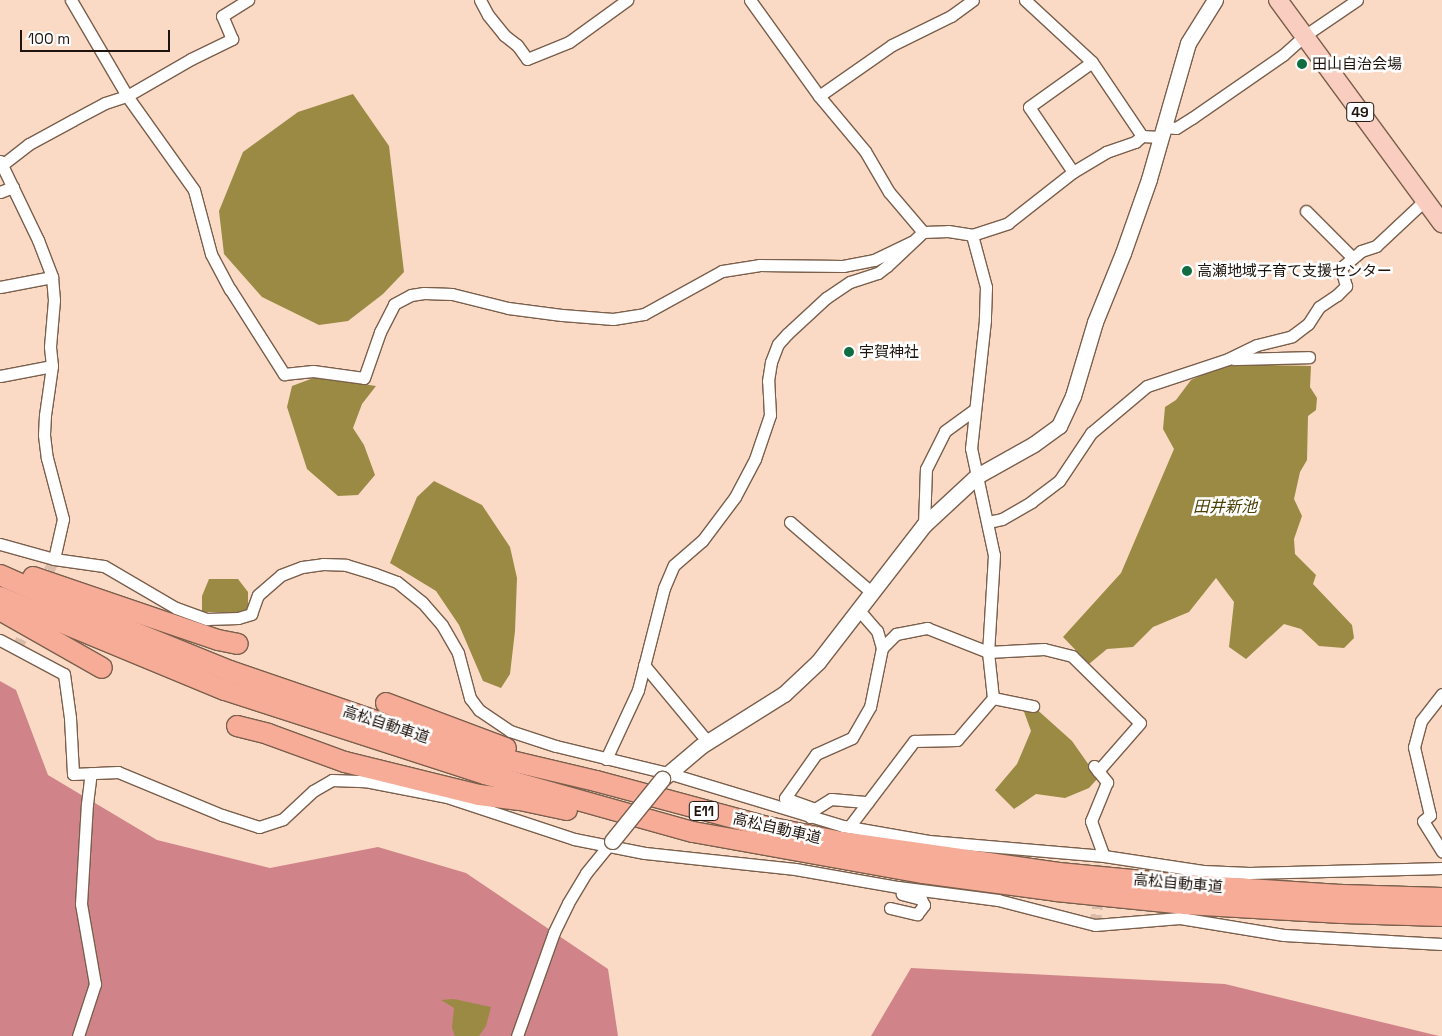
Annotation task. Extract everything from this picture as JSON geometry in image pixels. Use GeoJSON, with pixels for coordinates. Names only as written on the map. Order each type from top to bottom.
{"type":"FeatureCollection","features":[{"type":"Feature","properties":{"kind":"highway"},"geometry":{"type":"LineString","coordinates":[[0,565],[218,640],[238,644]]}},
{"type":"Feature","properties":{"kind":"highway","name":"高松自動車道"},"geometry":{"type":"LineString","coordinates":[[0,575],[77,609],[230,671],[404,731],[486,755],[596,781],[768,827],[841,842],[1059,873],[1188,885],[1343,895],[1442,898]]}},
{"type":"Feature","properties":{"kind":"highway","name":"高松自動車道"},"geometry":{"type":"LineString","coordinates":[[0,597],[234,693],[475,771],[693,832],[923,873],[1056,891],[1185,904],[1342,913],[1442,916]]}},
{"type":"Feature","properties":{"kind":"highway"},"geometry":{"type":"LineString","coordinates":[[0,610],[102,668]]}},
{"type":"Feature","properties":{"kind":"highway"},"geometry":{"type":"LineString","coordinates":[[386,703],[596,781]]}},
{"type":"Feature","properties":{"kind":"highway"},"geometry":{"type":"LineString","coordinates":[[237,726],[268,734],[345,762],[479,795],[520,800],[596,817],[764,846]]}},
{"type":"Feature","properties":{"kind":"main road","name":"49"},"geometry":{"type":"LineString","coordinates":[[1278,0],[1436,210]]}},
{"type":"Feature","properties":{"kind":"street"},"geometry":{"type":"LineString","coordinates":[[71,0],[127,96],[194,190],[211,254],[230,289],[284,374],[313,371],[364,378],[380,332],[394,304],[411,296],[424,293],[452,294],[508,308],[613,319],[644,314],[722,271],[759,265],[843,266],[874,260],[911,242]]}},
{"type":"Feature","properties":{"kind":"street"},"geometry":{"type":"LineString","coordinates":[[54,559],[63,519],[47,458],[44,435],[52,366],[50,347],[54,300],[52,277],[38,240],[1,163],[29,144],[65,124],[105,103],[127,96],[191,59],[232,39],[222,16],[248,0]]}},
{"type":"Feature","properties":{"kind":"street"},"geometry":{"type":"LineString","coordinates":[[480,0],[488,15],[504,35],[517,45],[527,59],[570,42],[627,0]]}},
{"type":"Feature","properties":{"kind":"street"},"geometry":{"type":"LineString","coordinates":[[750,0],[819,96],[865,152],[889,192],[923,232]]}},
{"type":"Feature","properties":{"kind":"street"},"geometry":{"type":"LineString","coordinates":[[819,96],[892,45],[951,16],[973,0]]}},
{"type":"Feature","properties":{"kind":"street"},"geometry":{"type":"LineString","coordinates":[[1025,0],[1092,62],[1142,136]]}},
{"type":"Feature","properties":{"kind":"street"},"geometry":{"type":"LineString","coordinates":[[517,1036],[554,932],[568,903],[586,873],[665,776],[708,742],[784,694],[818,662],[924,525],[977,476],[1034,444],[1059,426],[1073,396],[1095,322],[1123,253],[1149,180],[1188,43],[1215,0]]}},
{"type":"Feature","properties":{"kind":"street"},"geometry":{"type":"LineString","coordinates":[[606,760],[638,690],[664,588],[674,565],[702,540],[735,497],[755,458],[770,415],[768,381],[771,362],[778,344],[826,298],[850,282],[878,273],[923,232],[948,231],[972,235],[1008,222],[1073,172],[1106,152],[1135,142],[1142,136],[1176,128],[1192,118],[1284,54],[1304,36],[1357,0]]}},
{"type":"Feature","properties":{"kind":"street"},"geometry":{"type":"LineString","coordinates":[[1073,172],[1030,107],[1092,62]]}},
{"type":"Feature","properties":{"kind":"street"},"geometry":{"type":"LineString","coordinates":[[0,192],[13,187]]}},
{"type":"Feature","properties":{"kind":"street"},"geometry":{"type":"LineString","coordinates":[[988,522],[1002,519],[1059,481],[1091,433],[1147,386],[1228,359],[1257,345],[1292,336],[1308,324],[1319,306],[1337,295],[1346,286],[1341,268],[1361,251],[1376,246],[1436,210]]}},
{"type":"Feature","properties":{"kind":"street"},"geometry":{"type":"LineString","coordinates":[[1306,211],[1353,258]]}},
{"type":"Feature","properties":{"kind":"street"},"geometry":{"type":"LineString","coordinates":[[849,827],[914,742],[957,740],[992,698],[988,652],[994,555],[989,542],[988,522],[971,448],[985,320],[986,288],[972,235]]}},
{"type":"Feature","properties":{"kind":"street"},"geometry":{"type":"LineString","coordinates":[[0,287],[52,277]]}},
{"type":"Feature","properties":{"kind":"street"},"geometry":{"type":"LineString","coordinates":[[1228,359],[1309,357]]}},
{"type":"Feature","properties":{"kind":"street"},"geometry":{"type":"LineString","coordinates":[[0,376],[52,366]]}},
{"type":"Feature","properties":{"kind":"street"},"geometry":{"type":"LineString","coordinates":[[924,525],[926,469],[945,431],[975,409]]}},
{"type":"Feature","properties":{"kind":"street"},"geometry":{"type":"LineString","coordinates":[[790,522],[871,592]]}},
{"type":"Feature","properties":{"kind":"street"},"geometry":{"type":"LineString","coordinates":[[0,544],[54,559],[104,566],[176,608],[207,619],[238,618],[251,614],[258,595],[281,576],[302,567],[323,564],[346,566],[375,574],[397,582],[416,597],[442,625],[458,653],[470,698],[494,723],[524,737],[665,776],[812,813],[849,827],[929,841],[1104,856],[1204,871],[1248,873],[1442,868]]}},
{"type":"Feature","properties":{"kind":"street"},"geometry":{"type":"LineString","coordinates":[[812,813],[785,798],[816,754],[852,738],[870,707],[882,648],[877,630],[858,609]]}},
{"type":"Feature","properties":{"kind":"street"},"geometry":{"type":"LineString","coordinates":[[882,648],[896,634],[927,628],[988,652],[1044,649],[1072,656],[1140,723],[1096,768],[1107,782],[1091,821],[1104,856]]}},
{"type":"Feature","properties":{"kind":"street"},"geometry":{"type":"LineString","coordinates":[[0,640],[64,674],[70,718],[73,774],[118,772],[222,815],[259,827],[283,819],[313,791],[332,780],[365,780],[447,797],[565,836],[610,844],[645,853],[795,869],[888,885],[998,900],[1095,925],[1180,918],[1284,935],[1442,944]]}},
{"type":"Feature","properties":{"kind":"street"},"geometry":{"type":"LineString","coordinates":[[644,665],[708,742]]}},
{"type":"Feature","properties":{"kind":"street"},"geometry":{"type":"LineString","coordinates":[[1442,694],[1421,721],[1414,747],[1430,815],[1423,821],[1442,851]]}},
{"type":"Feature","properties":{"kind":"street"},"geometry":{"type":"LineString","coordinates":[[992,698],[1033,706]]}},
{"type":"Feature","properties":{"kind":"street"},"geometry":{"type":"LineString","coordinates":[[78,1036],[95,984],[81,904],[87,804],[91,774]]}},
{"type":"Feature","properties":{"kind":"street"},"geometry":{"type":"LineString","coordinates":[[812,813],[831,799],[868,802]]}},
{"type":"Feature","properties":{"kind":"street"},"geometry":{"type":"LineString","coordinates":[[888,885],[891,892],[912,895],[921,899],[924,905],[917,914],[890,908]]}},
{"type":"Feature","properties":{"kind":"shaded area"},"geometry":{"type":"Polygon","coordinates":[[[0,681],[16,690],[48,775],[157,840],[270,868],[378,847],[466,873],[608,969],[618,1036],[0,1036],[0,681]]]}},
{"type":"Feature","properties":{"kind":"shaded area"},"geometry":{"type":"Polygon","coordinates":[[[911,968],[1225,984],[1439,1036],[871,1036],[911,968]]]}},
{"type":"Feature","properties":{"kind":"water"},"geometry":{"type":"Polygon","coordinates":[[[353,94],[389,146],[404,272],[383,294],[348,321],[319,325],[262,297],[224,254],[219,211],[243,152],[298,112],[353,94]]]}},
{"type":"Feature","properties":{"kind":"water","name":"田井新池"},"geometry":{"type":"Polygon","coordinates":[[[1226,364],[1311,366],[1310,387],[1317,398],[1316,410],[1308,416],[1307,460],[1300,472],[1294,499],[1302,516],[1294,539],[1295,554],[1316,575],[1313,584],[1352,625],[1354,638],[1344,648],[1319,646],[1301,629],[1284,624],[1246,659],[1229,647],[1234,602],[1216,578],[1189,612],[1153,627],[1133,647],[1107,649],[1089,664],[1063,637],[1121,573],[1174,449],[1163,429],[1165,407],[1176,400],[1191,380],[1226,364]]]}},
{"type":"Feature","properties":{"kind":"water"},"geometry":{"type":"Polygon","coordinates":[[[316,377],[376,386],[362,404],[353,428],[364,445],[375,475],[358,495],[338,496],[307,469],[287,407],[292,386],[316,377]]]}},
{"type":"Feature","properties":{"kind":"water"},"geometry":{"type":"Polygon","coordinates":[[[434,481],[482,505],[510,547],[517,578],[515,631],[510,674],[501,688],[483,681],[459,625],[436,591],[390,563],[417,497],[434,481]]]}},
{"type":"Feature","properties":{"kind":"water"},"geometry":{"type":"Polygon","coordinates":[[[209,579],[238,579],[248,592],[248,612],[202,612],[202,596],[209,579]]]}},
{"type":"Feature","properties":{"kind":"water"},"geometry":{"type":"Polygon","coordinates":[[[1033,706],[1072,741],[1098,778],[1089,788],[1065,798],[1036,794],[1014,809],[995,790],[1017,764],[1031,731],[1023,709],[1033,706]]]}},
{"type":"Feature","properties":{"kind":"water"},"geometry":{"type":"Polygon","coordinates":[[[454,999],[491,1007],[486,1026],[479,1036],[455,1036],[452,1028],[454,1008],[441,1000],[454,999]]]}},
{"type":"Feature","properties":{"kind":"tunnel"},"geometry":{"type":"LineString","coordinates":[[43,585],[54,559]]}},
{"type":"Feature","properties":{"kind":"tunnel"},"geometry":{"type":"LineString","coordinates":[[17,649],[29,621]]}},
{"type":"Feature","properties":{"kind":"tunnel"},"geometry":{"type":"LineString","coordinates":[[1095,925],[1104,856]]}},
{"type":"Feature","properties":{"kind":"place","name":"田山自治会場"},"geometry":{"type":"Point","coordinates":[1302,64]}},
{"type":"Feature","properties":{"kind":"place","name":"高瀬地域子育て支援センター"},"geometry":{"type":"Point","coordinates":[1187,271]}},
{"type":"Feature","properties":{"kind":"place","name":"宇賀神社"},"geometry":{"type":"Point","coordinates":[849,352]}}]}
